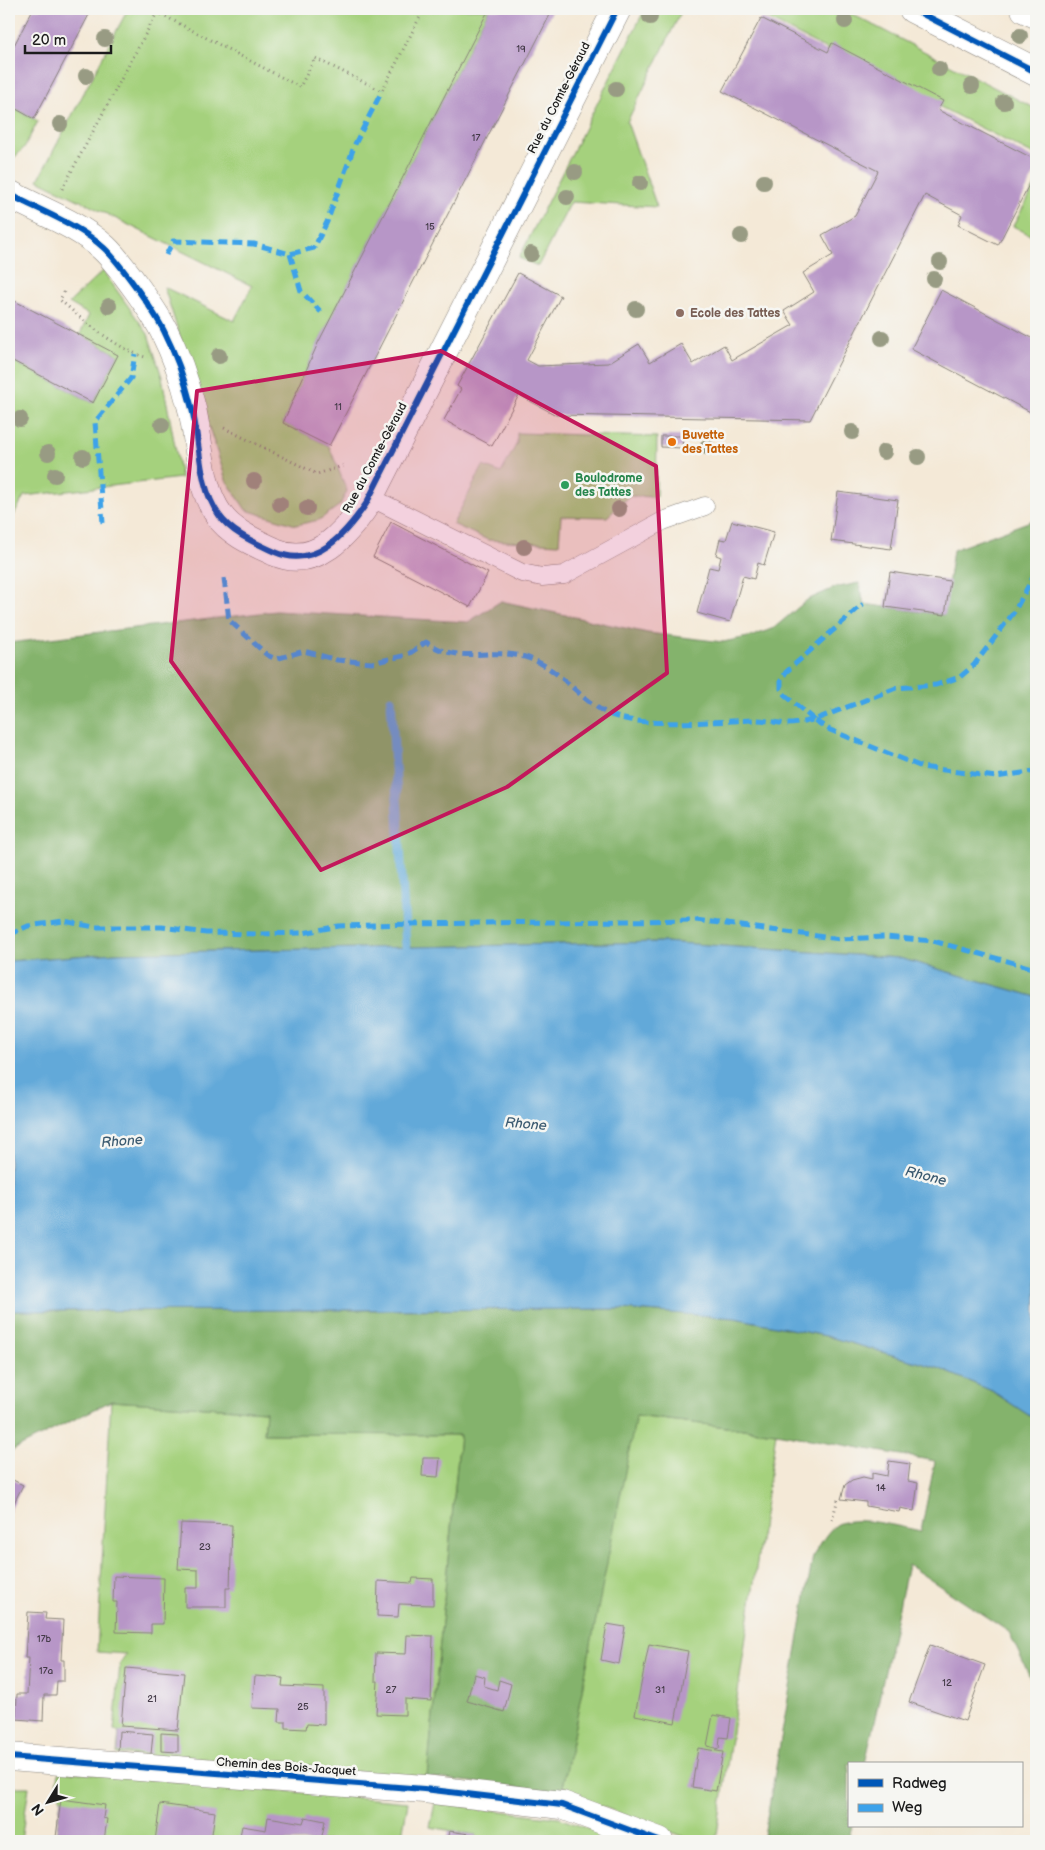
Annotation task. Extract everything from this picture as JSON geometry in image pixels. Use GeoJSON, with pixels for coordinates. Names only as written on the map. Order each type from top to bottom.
{"type":"FeatureCollection","features":[{"type":"Feature","properties":{"kind":"street","name":"Rue du Comte-Géraud"},"geometry":{"type":"LineString","coordinates":[[9,194],[87,235],[105,249],[164,331],[191,405],[203,474],[210,499],[219,515],[229,527],[255,542],[282,554],[303,556],[319,552],[348,531],[370,497],[617,9]]}},
{"type":"Feature","properties":{"kind":"street"},"geometry":{"type":"LineString","coordinates":[[913,9],[1036,72]]}},
{"type":"Feature","properties":{"kind":"street"},"geometry":{"type":"LineString","coordinates":[[1026,9],[1036,14]]}},
{"type":"Feature","properties":{"kind":"street","name":"Chemin des Bois-Jacquet"},"geometry":{"type":"LineString","coordinates":[[9,1756],[424,1789],[562,1805],[659,1841]]}},
{"type":"Feature","properties":{"kind":"lane"},"geometry":{"type":"LineString","coordinates":[[370,497],[522,573],[542,577],[564,575],[663,521],[705,506]]}},
{"type":"Feature","properties":{"kind":"path"},"geometry":{"type":"LineString","coordinates":[[62,190],[158,10],[300,87],[315,58],[382,90],[424,9]]}},
{"type":"Feature","properties":{"kind":"path"},"geometry":{"type":"LineString","coordinates":[[64,292],[60,300],[89,325],[135,354],[161,361],[174,356]]}},
{"type":"Feature","properties":{"kind":"path"},"geometry":{"type":"LineString","coordinates":[[224,427],[317,474],[343,466]]}},
{"type":"Feature","properties":{"kind":"path"},"geometry":{"type":"LineString","coordinates":[[832,1520],[838,1499]]}},
{"type":"Feature","properties":{"kind":"highlighted area"},"geometry":{"type":"Polygon","coordinates":[[[441,351],[656,466],[667,673],[507,787],[321,870],[171,661],[197,391],[441,351]]]}},
{"type":"Feature","properties":{"kind":"green space"},"geometry":{"type":"Polygon","coordinates":[[[128,9],[489,9],[318,344],[283,423],[329,446],[347,491],[340,505],[319,520],[296,525],[246,510],[226,480],[164,287],[234,321],[252,286],[38,180],[128,9]]]}},
{"type":"Feature","properties":{"kind":"green space"},"geometry":{"type":"Polygon","coordinates":[[[645,9],[680,9],[680,14],[627,122],[657,207],[571,202],[538,266],[519,258],[645,9]]]}},
{"type":"Feature","properties":{"kind":"green space"},"geometry":{"type":"Polygon","coordinates":[[[748,9],[842,9],[1036,109],[1036,156],[748,9]]]}},
{"type":"Feature","properties":{"kind":"green space"},"geometry":{"type":"Polygon","coordinates":[[[9,105],[38,121],[24,148],[12,160],[9,160],[9,105]]]}},
{"type":"Feature","properties":{"kind":"green space"},"geometry":{"type":"Polygon","coordinates":[[[1036,184],[1036,238],[1013,226],[1036,184]]]}},
{"type":"Feature","properties":{"kind":"green space"},"geometry":{"type":"Polygon","coordinates":[[[103,271],[148,334],[162,377],[181,478],[24,496],[9,525],[9,359],[93,403],[118,355],[80,334],[89,315],[69,303],[103,271]]]}},
{"type":"Feature","properties":{"kind":"green space","name":"Boulodrome des Tattes"},"geometry":{"type":"Polygon","coordinates":[[[517,433],[657,437],[656,497],[630,496],[607,517],[561,516],[559,544],[488,540],[453,524],[483,466],[501,473],[517,443],[517,433]]]}},
{"type":"Feature","properties":{"kind":"green space"},"geometry":{"type":"Polygon","coordinates":[[[1036,519],[1036,997],[899,958],[663,942],[116,953],[9,961],[9,643],[276,611],[468,622],[501,601],[648,633],[723,642],[753,636],[774,628],[807,600],[834,588],[859,583],[864,604],[944,615],[953,550],[1036,519]]]}},
{"type":"Feature","properties":{"kind":"green space"},"geometry":{"type":"Polygon","coordinates":[[[621,1309],[735,1318],[826,1336],[938,1368],[992,1391],[1036,1420],[1036,1690],[1009,1632],[908,1565],[865,1762],[848,1762],[848,1828],[851,1828],[848,1841],[763,1841],[813,1556],[828,1533],[840,1523],[869,1521],[921,1531],[935,1461],[776,1433],[636,1416],[562,1792],[427,1777],[460,1435],[264,1434],[266,1411],[111,1401],[9,1452],[9,1311],[621,1309]]]}},
{"type":"Feature","properties":{"kind":"green space"},"geometry":{"type":"Polygon","coordinates":[[[111,1401],[266,1411],[264,1434],[460,1435],[427,1777],[117,1754],[119,1732],[114,1730],[120,1664],[126,1654],[97,1652],[111,1401]]]}},
{"type":"Feature","properties":{"kind":"green space"},"geometry":{"type":"Polygon","coordinates":[[[635,1416],[776,1433],[716,1841],[696,1841],[562,1792],[635,1416]]]}},
{"type":"Feature","properties":{"kind":"green space"},"geometry":{"type":"Polygon","coordinates":[[[59,1771],[408,1802],[401,1841],[85,1841],[56,1837],[61,1799],[57,1788],[59,1771]]]}},
{"type":"Feature","properties":{"kind":"green space"},"geometry":{"type":"Polygon","coordinates":[[[9,1787],[29,1787],[21,1841],[9,1841],[9,1787]]]}},
{"type":"Feature","properties":{"kind":"green space"},"geometry":{"type":"Polygon","coordinates":[[[435,1803],[559,1818],[621,1841],[475,1841],[476,1835],[430,1827],[435,1803]]]}},
{"type":"Feature","properties":{"kind":"water","name":"Rhone"},"geometry":{"type":"Polygon","coordinates":[[[663,942],[899,958],[1036,997],[1036,1420],[992,1391],[938,1368],[826,1336],[735,1318],[621,1309],[9,1311],[9,961],[116,953],[663,942]]]}},
{"type":"Feature","properties":{"kind":"building"},"geometry":{"type":"Polygon","coordinates":[[[33,9],[92,9],[34,119],[9,105],[9,55],[33,9]]]}},
{"type":"Feature","properties":{"kind":"building"},"geometry":{"type":"Polygon","coordinates":[[[489,9],[553,9],[329,446],[283,423],[318,343],[489,9]]]}},
{"type":"Feature","properties":{"kind":"building"},"geometry":{"type":"Polygon","coordinates":[[[761,18],[828,52],[832,43],[943,101],[938,110],[1036,160],[1036,171],[998,245],[958,225],[962,215],[925,195],[810,420],[556,415],[519,395],[492,446],[444,420],[461,389],[457,386],[518,273],[561,296],[527,360],[538,366],[608,363],[639,344],[650,362],[681,344],[693,364],[724,345],[732,360],[793,325],[784,311],[814,292],[803,273],[833,255],[822,235],[855,216],[878,171],[722,91],[761,18]]]}},
{"type":"Feature","properties":{"kind":"building"},"geometry":{"type":"Polygon","coordinates":[[[941,290],[1036,340],[1036,415],[911,349],[941,290]]]}},
{"type":"Feature","properties":{"kind":"building"},"geometry":{"type":"Polygon","coordinates":[[[9,298],[118,355],[93,403],[9,359],[9,298]]]}},
{"type":"Feature","properties":{"kind":"building","name":"Buvette des Tattes"},"geometry":{"type":"Polygon","coordinates":[[[661,436],[683,436],[682,448],[661,447],[661,436]]]}},
{"type":"Feature","properties":{"kind":"building"},"geometry":{"type":"Polygon","coordinates":[[[838,492],[898,500],[891,549],[831,541],[838,492]]]}},
{"type":"Feature","properties":{"kind":"building"},"geometry":{"type":"Polygon","coordinates":[[[732,521],[774,532],[764,565],[758,563],[754,579],[743,576],[730,622],[697,613],[709,567],[718,569],[721,557],[716,555],[720,539],[726,540],[732,521]]]}},
{"type":"Feature","properties":{"kind":"building"},"geometry":{"type":"Polygon","coordinates":[[[391,522],[488,573],[470,607],[373,557],[391,522]]]}},
{"type":"Feature","properties":{"kind":"building"},"geometry":{"type":"Polygon","coordinates":[[[890,572],[950,581],[945,615],[885,607],[890,572]]]}},
{"type":"Feature","properties":{"kind":"building"},"geometry":{"type":"Polygon","coordinates":[[[423,1458],[440,1458],[438,1477],[422,1476],[423,1458]]]}},
{"type":"Feature","properties":{"kind":"building"},"geometry":{"type":"Polygon","coordinates":[[[889,1461],[910,1464],[908,1481],[918,1483],[914,1511],[900,1508],[899,1512],[866,1506],[866,1502],[841,1499],[845,1485],[852,1480],[863,1477],[872,1479],[872,1473],[887,1476],[889,1461]]]}},
{"type":"Feature","properties":{"kind":"building"},"geometry":{"type":"Polygon","coordinates":[[[9,1478],[23,1485],[9,1513],[9,1478]]]}},
{"type":"Feature","properties":{"kind":"building"},"geometry":{"type":"Polygon","coordinates":[[[181,1523],[232,1525],[230,1588],[226,1588],[226,1607],[185,1607],[185,1588],[198,1588],[198,1570],[178,1569],[181,1523]]]}},
{"type":"Feature","properties":{"kind":"building"},"geometry":{"type":"Polygon","coordinates":[[[114,1576],[164,1578],[163,1624],[151,1624],[151,1633],[116,1632],[117,1602],[113,1602],[114,1576]]]}},
{"type":"Feature","properties":{"kind":"building"},"geometry":{"type":"Polygon","coordinates":[[[413,1578],[433,1579],[433,1605],[399,1604],[398,1617],[377,1616],[378,1581],[412,1583],[413,1578]]]}},
{"type":"Feature","properties":{"kind":"building"},"geometry":{"type":"Polygon","coordinates":[[[28,1612],[46,1613],[45,1619],[63,1620],[61,1660],[64,1660],[64,1681],[57,1681],[56,1695],[44,1695],[43,1721],[16,1719],[17,1694],[27,1694],[29,1658],[25,1658],[28,1612]]]}},
{"type":"Feature","properties":{"kind":"building"},"geometry":{"type":"Polygon","coordinates":[[[607,1624],[625,1627],[619,1664],[601,1660],[607,1624]]]}},
{"type":"Feature","properties":{"kind":"building"},"geometry":{"type":"Polygon","coordinates":[[[407,1635],[433,1636],[431,1701],[405,1699],[405,1715],[376,1714],[378,1681],[375,1681],[376,1653],[406,1654],[407,1635]]]}},
{"type":"Feature","properties":{"kind":"building"},"geometry":{"type":"Polygon","coordinates":[[[649,1644],[688,1651],[675,1723],[635,1715],[649,1644]]]}},
{"type":"Feature","properties":{"kind":"building"},"geometry":{"type":"Polygon","coordinates":[[[930,1645],[985,1665],[965,1721],[909,1702],[930,1645]]]}},
{"type":"Feature","properties":{"kind":"building"},"geometry":{"type":"Polygon","coordinates":[[[126,1668],[184,1673],[178,1730],[121,1726],[126,1668]]]}},
{"type":"Feature","properties":{"kind":"building"},"geometry":{"type":"Polygon","coordinates":[[[474,1674],[485,1677],[484,1686],[497,1690],[499,1680],[511,1684],[504,1712],[467,1701],[474,1674]]]}},
{"type":"Feature","properties":{"kind":"building"},"geometry":{"type":"Polygon","coordinates":[[[255,1676],[283,1678],[282,1686],[324,1688],[324,1725],[307,1724],[306,1729],[286,1728],[286,1722],[279,1722],[280,1709],[252,1708],[255,1676]]]}},
{"type":"Feature","properties":{"kind":"building"},"geometry":{"type":"Polygon","coordinates":[[[713,1715],[731,1718],[728,1738],[720,1737],[719,1749],[707,1746],[713,1715]]]}},
{"type":"Feature","properties":{"kind":"building"},"geometry":{"type":"Polygon","coordinates":[[[119,1731],[153,1734],[151,1754],[118,1752],[119,1731]]]}},
{"type":"Feature","properties":{"kind":"building"},"geometry":{"type":"Polygon","coordinates":[[[161,1733],[178,1734],[178,1752],[161,1751],[161,1733]]]}},
{"type":"Feature","properties":{"kind":"building"},"geometry":{"type":"Polygon","coordinates":[[[698,1748],[723,1752],[716,1791],[692,1787],[698,1748]]]}},
{"type":"Feature","properties":{"kind":"building"},"geometry":{"type":"Polygon","coordinates":[[[61,1799],[105,1805],[103,1818],[107,1819],[104,1841],[67,1841],[67,1839],[56,1837],[61,1799]]]}},
{"type":"Feature","properties":{"kind":"building"},"geometry":{"type":"Polygon","coordinates":[[[160,1804],[215,1812],[211,1841],[155,1841],[160,1804]]]}},
{"type":"Feature","properties":{"kind":"building"},"geometry":{"type":"Polygon","coordinates":[[[268,1817],[303,1823],[305,1817],[325,1821],[321,1841],[239,1841],[242,1826],[266,1830],[268,1817]]]}},
{"type":"Feature","properties":{"kind":"building"},"geometry":{"type":"Polygon","coordinates":[[[449,1831],[476,1835],[475,1841],[447,1841],[449,1831]]]}},
{"type":"Feature","properties":{"kind":"waterway"},"geometry":{"type":"LineString","coordinates":[[391,700],[406,946],[409,957]]}},
{"type":"Feature","properties":{"kind":"marked path"},"geometry":{"type":"LineString","coordinates":[[166,255],[173,241],[254,244],[290,254],[314,248],[327,222],[355,144],[382,91]]}},
{"type":"Feature","properties":{"kind":"marked path"},"geometry":{"type":"LineString","coordinates":[[290,254],[301,291],[321,312]]}},
{"type":"Feature","properties":{"kind":"marked path"},"geometry":{"type":"LineString","coordinates":[[103,523],[95,422],[131,378],[135,354]]}},
{"type":"Feature","properties":{"kind":"marked path"},"geometry":{"type":"LineString","coordinates":[[1036,572],[1014,612],[974,665],[960,677],[936,685],[896,688],[814,720],[830,730],[922,767],[996,777],[1036,771]]}},
{"type":"Feature","properties":{"kind":"marked path"},"geometry":{"type":"LineString","coordinates":[[224,578],[229,620],[267,655],[276,659],[304,651],[337,660],[372,663],[407,655],[426,642],[451,653],[501,654],[528,658],[540,663],[561,677],[589,702],[600,709],[625,719],[661,723],[758,720],[788,724],[814,720]]}},
{"type":"Feature","properties":{"kind":"marked path"},"geometry":{"type":"LineString","coordinates":[[814,720],[784,694],[781,689],[781,680],[786,672],[863,604]]}},
{"type":"Feature","properties":{"kind":"marked path"},"geometry":{"type":"LineString","coordinates":[[9,935],[28,926],[64,921],[94,927],[162,927],[206,933],[259,934],[303,933],[339,926],[696,920],[840,939],[885,937],[933,941],[1036,969]]}},
{"type":"Feature","properties":{"kind":"cycle path"},"geometry":{"type":"LineString","coordinates":[[9,194],[83,232],[94,239],[119,264],[153,312],[176,358],[189,396],[203,476],[212,503],[219,515],[230,527],[244,537],[275,552],[290,556],[304,556],[317,552],[339,537],[366,504],[617,9]]}},
{"type":"Feature","properties":{"kind":"cycle path"},"geometry":{"type":"LineString","coordinates":[[913,9],[1036,72]]}},
{"type":"Feature","properties":{"kind":"cycle path"},"geometry":{"type":"LineString","coordinates":[[9,1757],[424,1789],[562,1805],[659,1841]]}},
{"type":"Feature","properties":{"kind":"place","name":"Ecole des Tattes"},"geometry":{"type":"Point","coordinates":[680,313]}},
{"type":"Feature","properties":{"kind":"place","name":"Buvette des Tattes"},"geometry":{"type":"Point","coordinates":[672,442]}},
{"type":"Feature","properties":{"kind":"place","name":"Boulodrome des Tattes"},"geometry":{"type":"Point","coordinates":[565,485]}}]}
